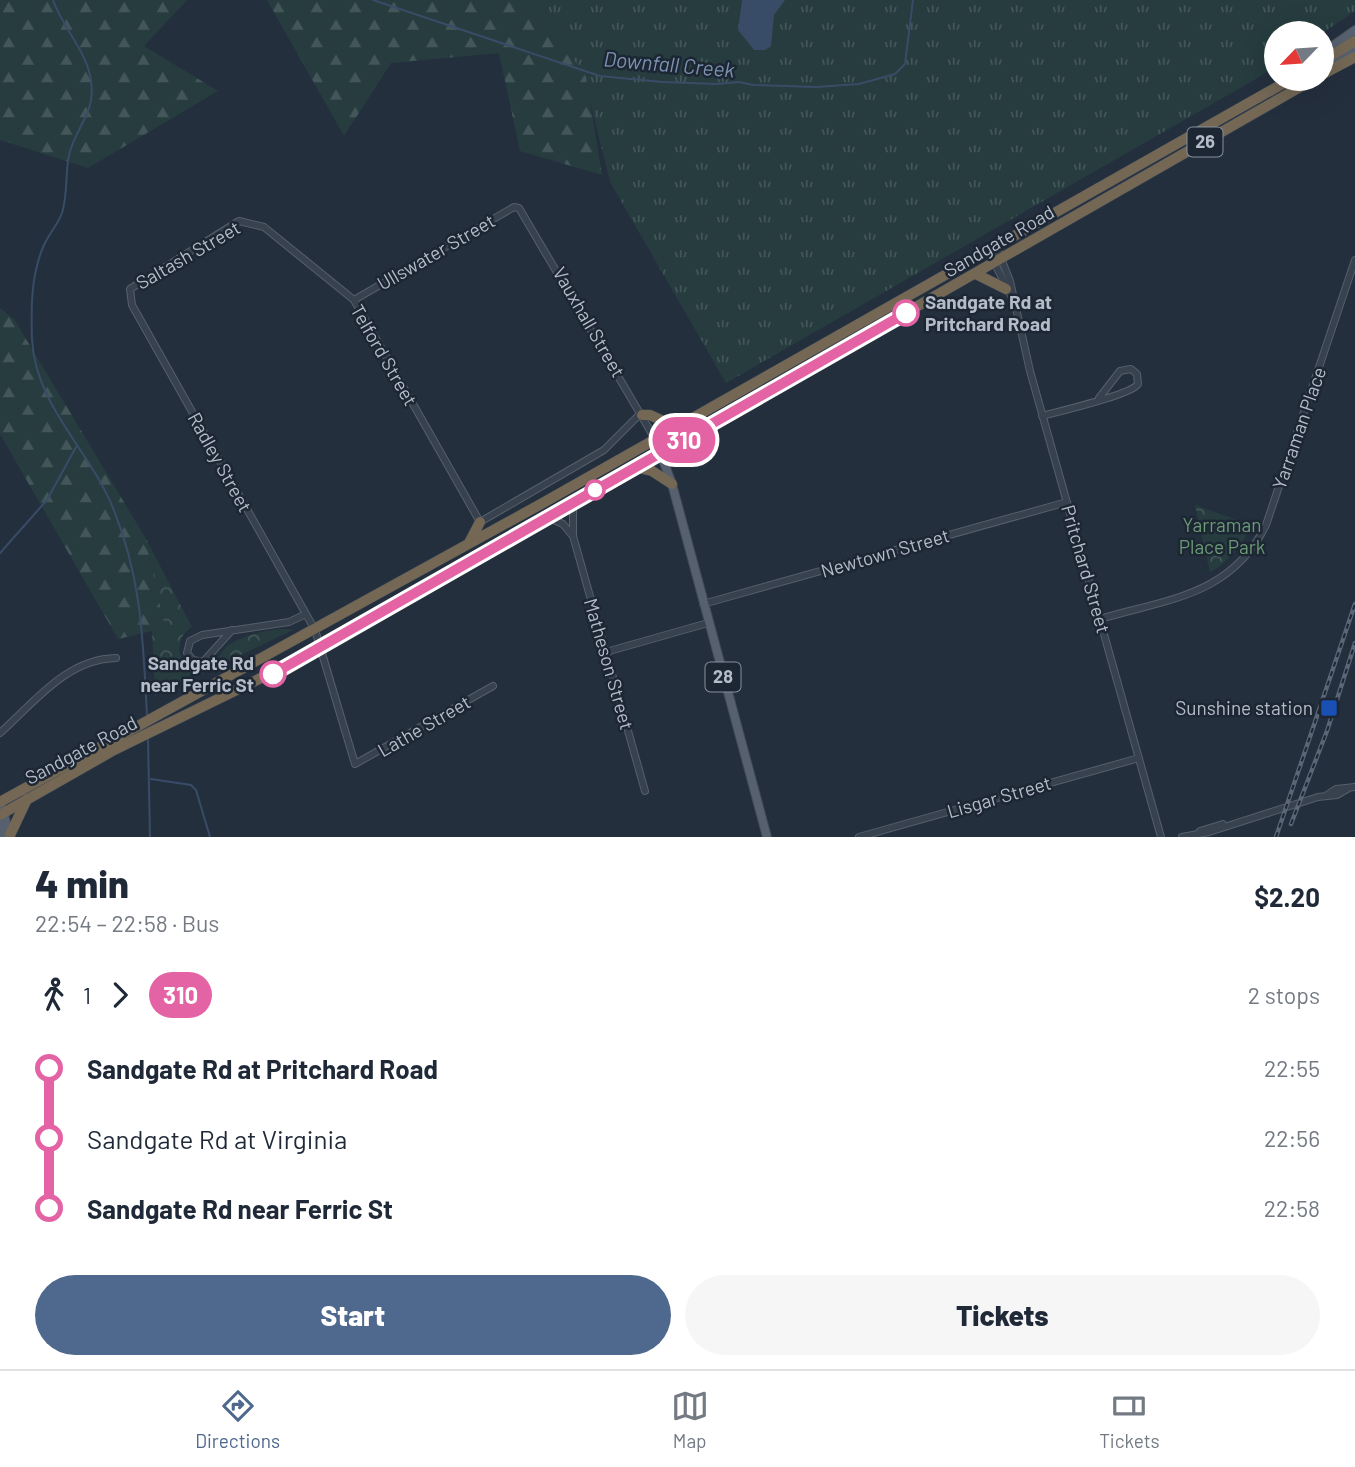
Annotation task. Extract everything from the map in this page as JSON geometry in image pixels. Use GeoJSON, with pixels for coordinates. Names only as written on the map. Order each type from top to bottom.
{"type":"FeatureCollection","features":[{"type":"Feature","properties":{"kind":"highway"},"geometry":{"type":"LineString","coordinates":[[1334,54],[1355,41]]}},
{"type":"Feature","properties":{"kind":"highway","name":"Sandgate Road"},"geometry":{"type":"LineString","coordinates":[[1334,68],[1355,57]]}},
{"type":"Feature","properties":{"kind":"highway","name":"Sandgate Road"},"geometry":{"type":"LineString","coordinates":[[1,809],[133,727],[315,630],[676,428],[1269,91]]}},
{"type":"Feature","properties":{"kind":"highway","name":"Sandgate Road"},"geometry":{"type":"LineString","coordinates":[[1,809],[27,799],[156,729],[269,677],[1293,91]]}},
{"type":"Feature","properties":{"kind":"highway"},"geometry":{"type":"LineString","coordinates":[[976,274],[1006,289]]}},
{"type":"Feature","properties":{"kind":"highway"},"geometry":{"type":"LineString","coordinates":[[642,414],[650,415],[676,428]]}},
{"type":"Feature","properties":{"kind":"highway"},"geometry":{"type":"LineString","coordinates":[[635,467],[652,471],[672,484]]}},
{"type":"Feature","properties":{"kind":"highway"},"geometry":{"type":"LineString","coordinates":[[469,543],[481,522]]}},
{"type":"Feature","properties":{"kind":"highway"},"geometry":{"type":"LineString","coordinates":[[8,836],[27,799]]}},
{"type":"Feature","properties":{"kind":"main road"},"geometry":{"type":"LineString","coordinates":[[1334,45],[1355,30]]}},
{"type":"Feature","properties":{"kind":"main road","name":"Sandgate Road"},"geometry":{"type":"LineString","coordinates":[[1334,65],[1355,50]]}},
{"type":"Feature","properties":{"kind":"main road","name":"28"},"geometry":{"type":"LineString","coordinates":[[655,439],[672,484],[767,837]]}},
{"type":"Feature","properties":{"kind":"main road"},"geometry":{"type":"LineString","coordinates":[[1,809],[8,836]]}},
{"type":"Feature","properties":{"kind":"main road"},"geometry":{"type":"LineString","coordinates":[[0,824],[8,836]]}},
{"type":"Feature","properties":{"kind":"street","name":"Ullswater Street"},"geometry":{"type":"LineString","coordinates":[[354,300],[514,207],[519,208]]}},
{"type":"Feature","properties":{"kind":"street","name":"Vauxhall Street"},"geometry":{"type":"LineString","coordinates":[[519,208],[655,439]]}},
{"type":"Feature","properties":{"kind":"street","name":"Saltash Street"},"geometry":{"type":"LineString","coordinates":[[128,293],[135,284],[239,221],[250,222]]}},
{"type":"Feature","properties":{"kind":"street","name":"Telford Street"},"geometry":{"type":"LineString","coordinates":[[250,222],[264,227],[354,300],[481,522]]}},
{"type":"Feature","properties":{"kind":"street","name":"Pritchard Street"},"geometry":{"type":"LineString","coordinates":[[992,248],[1013,300],[1042,416],[1161,837]]}},
{"type":"Feature","properties":{"kind":"street","name":"Yarraman Place"},"geometry":{"type":"LineString","coordinates":[[1100,619],[1203,589],[1231,571],[1251,550],[1266,525],[1355,260]]}},
{"type":"Feature","properties":{"kind":"street","name":"Pritchard Street"},"geometry":{"type":"LineString","coordinates":[[998,261],[1006,289],[1013,300]]}},
{"type":"Feature","properties":{"kind":"street","name":"Radley Street"},"geometry":{"type":"LineString","coordinates":[[128,293],[132,305],[315,630],[355,764]]}},
{"type":"Feature","properties":{"kind":"street"},"geometry":{"type":"LineString","coordinates":[[1042,416],[1133,390],[1138,384],[1137,374],[1131,369],[1120,371],[1099,398]]}},
{"type":"Feature","properties":{"kind":"street"},"geometry":{"type":"LineString","coordinates":[[481,522],[604,450],[642,414]]}},
{"type":"Feature","properties":{"kind":"street","name":"Newtown Street"},"geometry":{"type":"LineString","coordinates":[[703,604],[1067,502]]}},
{"type":"Feature","properties":{"kind":"street","name":"Matheson Street"},"geometry":{"type":"LineString","coordinates":[[573,503],[573,537],[645,791]]}},
{"type":"Feature","properties":{"kind":"street"},"geometry":{"type":"LineString","coordinates":[[547,517],[565,526],[573,537]]}},
{"type":"Feature","properties":{"kind":"street"},"geometry":{"type":"LineString","coordinates":[[232,630],[203,662],[193,660],[187,653],[187,644],[194,638],[232,630],[289,622],[306,614]]}},
{"type":"Feature","properties":{"kind":"street"},"geometry":{"type":"LineString","coordinates":[[606,652],[708,623]]}},
{"type":"Feature","properties":{"kind":"street"},"geometry":{"type":"LineString","coordinates":[[0,733],[67,674],[96,660],[116,658]]}},
{"type":"Feature","properties":{"kind":"street","name":"Lathe Street"},"geometry":{"type":"LineString","coordinates":[[355,764],[493,687]]}},
{"type":"Feature","properties":{"kind":"street","name":"Lisgar Street"},"geometry":{"type":"LineString","coordinates":[[859,837],[1139,758]]}},
{"type":"Feature","properties":{"kind":"street"},"geometry":{"type":"LineString","coordinates":[[1182,837],[1209,832],[1226,824],[1327,795],[1339,794],[1352,787]]}},
{"type":"Feature","properties":{"kind":"green space"},"geometry":{"type":"Polygon","coordinates":[[[0,0],[187,0],[144,46],[218,91],[88,168],[0,140],[0,0]]]}},
{"type":"Feature","properties":{"kind":"green space"},"geometry":{"type":"Polygon","coordinates":[[[267,0],[532,0],[586,77],[602,175],[520,151],[499,53],[391,63],[344,136],[267,0]]]}},
{"type":"Feature","properties":{"kind":"green space"},"geometry":{"type":"Polygon","coordinates":[[[433,0],[1355,0],[1355,11],[1334,25],[1334,21],[1264,21],[1264,74],[1261,76],[726,383],[610,182],[583,73],[433,0]]]}},
{"type":"Feature","properties":{"kind":"green space"},"geometry":{"type":"Polygon","coordinates":[[[0,308],[14,319],[145,537],[165,628],[118,639],[0,434],[0,308]]]}},
{"type":"Feature","properties":{"kind":"green space","name":"Yarraman Place Park"},"geometry":{"type":"Polygon","coordinates":[[[1195,505],[1251,525],[1235,552],[1210,572],[1195,505]]]}},
{"type":"Feature","properties":{"kind":"green space"},"geometry":{"type":"Polygon","coordinates":[[[145,537],[192,627],[181,639],[179,650],[187,664],[197,668],[208,667],[226,647],[240,639],[269,631],[293,630],[155,696],[152,631],[165,628],[145,537]]]}},
{"type":"Feature","properties":{"kind":"water"},"geometry":{"type":"Polygon","coordinates":[[[742,0],[785,0],[774,15],[771,46],[765,50],[754,50],[738,30],[742,0]]]}},
{"type":"Feature","properties":{"kind":"waterway"},"geometry":{"type":"LineString","coordinates":[[53,0],[85,60],[92,92],[88,111],[69,155],[62,213],[44,245],[34,279],[32,339],[35,363],[53,406],[103,487],[123,534],[139,610],[147,716]]}},
{"type":"Feature","properties":{"kind":"waterway","name":"Downfall Creek"},"geometry":{"type":"LineString","coordinates":[[373,0],[600,76],[662,82],[739,82],[816,87],[859,84],[895,74],[905,64],[913,0]]}},
{"type":"Feature","properties":{"kind":"waterway"},"geometry":{"type":"LineString","coordinates":[[0,553],[47,500],[76,447]]}},
{"type":"Feature","properties":{"kind":"waterway"},"geometry":{"type":"LineString","coordinates":[[148,739],[150,837]]}},
{"type":"Feature","properties":{"kind":"waterway"},"geometry":{"type":"LineString","coordinates":[[151,779],[191,785],[196,790],[210,837]]}},
{"type":"Feature","properties":{"kind":"railway"},"geometry":{"type":"LineString","coordinates":[[1276,837],[1355,604]]}},
{"type":"Feature","properties":{"kind":"railway"},"geometry":{"type":"LineString","coordinates":[[1291,824],[1327,731],[1355,643]]}},
{"type":"Feature","properties":{"kind":"bus line","name":"310"},"geometry":{"type":"LineString","coordinates":[[273,674],[906,313]]}},
{"type":"Feature","properties":{"kind":"place","name":"Sandgate Rd at Pritchard Road"},"geometry":{"type":"Point","coordinates":[906,313]}},
{"type":"Feature","properties":{"kind":"place","name":"Sandgate Rd near Ferric St"},"geometry":{"type":"Point","coordinates":[273,674]}},
{"type":"Feature","properties":{"kind":"place","name":"Sunshine station"},"geometry":{"type":"Point","coordinates":[1329,708]}}]}
